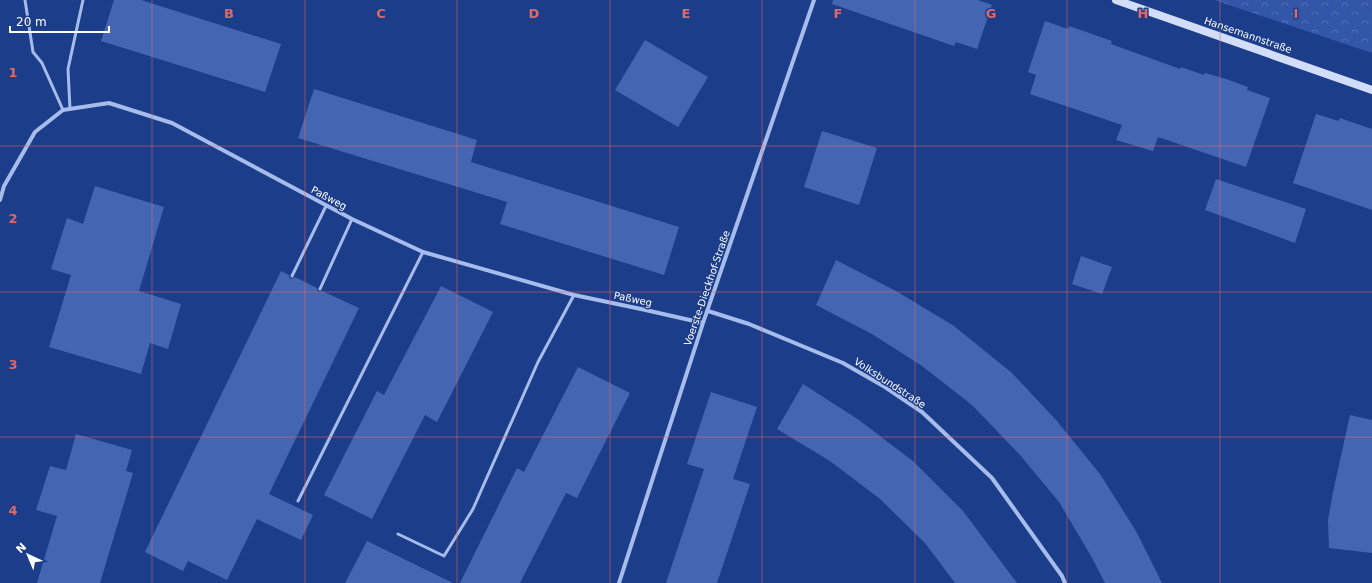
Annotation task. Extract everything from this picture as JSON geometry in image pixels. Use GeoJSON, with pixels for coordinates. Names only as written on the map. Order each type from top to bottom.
{"type":"FeatureCollection","features":[{"type":"Feature","properties":{"kind":"street","name":"Voerste-Dieckhof-Straße"},"geometry":{"type":"LineString","coordinates":[[619,583],[703,323],[814,0]]}},
{"type":"Feature","properties":{"kind":"street","name":"Hansemannstraße"},"geometry":{"type":"LineString","coordinates":[[1116,0],[1372,90]]}},
{"type":"Feature","properties":{"kind":"street","name":"Paßweg"},"geometry":{"type":"LineString","coordinates":[[63,110],[109,103],[172,123],[326,206],[423,252],[574,295],[703,323]]}},
{"type":"Feature","properties":{"kind":"street"},"geometry":{"type":"LineString","coordinates":[[0,200],[4,186],[35,132],[63,110]]}},
{"type":"Feature","properties":{"kind":"street","name":"Volksbundstraße"},"geometry":{"type":"LineString","coordinates":[[708,311],[748,324],[843,363],[885,387],[922,412],[992,478],[1062,576],[1065,583]]}},
{"type":"Feature","properties":{"kind":"lane"},"geometry":{"type":"LineString","coordinates":[[25,0],[33,52],[42,63],[63,110]]}},
{"type":"Feature","properties":{"kind":"lane"},"geometry":{"type":"LineString","coordinates":[[70,109],[68,68],[83,0]]}},
{"type":"Feature","properties":{"kind":"lane"},"geometry":{"type":"LineString","coordinates":[[292,276],[326,206]]}},
{"type":"Feature","properties":{"kind":"lane"},"geometry":{"type":"LineString","coordinates":[[320,289],[352,219]]}},
{"type":"Feature","properties":{"kind":"lane"},"geometry":{"type":"LineString","coordinates":[[298,501],[423,252]]}},
{"type":"Feature","properties":{"kind":"lane"},"geometry":{"type":"LineString","coordinates":[[398,534],[444,556],[473,509],[538,362],[574,295]]}},
{"type":"Feature","properties":{"kind":"green space"},"geometry":{"type":"Polygon","coordinates":[[[1214,0],[1372,0],[1372,53],[1214,0]]]}},
{"type":"Feature","properties":{"kind":"building"},"geometry":{"type":"Polygon","coordinates":[[[114,0],[141,0],[281,44],[265,92],[101,41],[114,0]]]}},
{"type":"Feature","properties":{"kind":"building"},"geometry":{"type":"Polygon","coordinates":[[[833,0],[978,0],[992,5],[977,49],[956,42],[954,46],[832,4],[833,0]]]}},
{"type":"Feature","properties":{"kind":"building"},"geometry":{"type":"Polygon","coordinates":[[[1045,21],[1068,29],[1069,26],[1112,41],[1111,44],[1180,69],[1181,67],[1204,75],[1205,73],[1226,79],[1248,87],[1247,90],[1270,98],[1246,167],[1158,137],[1153,151],[1116,140],[1122,125],[1030,94],[1036,75],[1028,72],[1045,21]]]}},
{"type":"Feature","properties":{"kind":"building"},"geometry":{"type":"Polygon","coordinates":[[[645,40],[708,77],[678,127],[615,90],[645,40]]]}},
{"type":"Feature","properties":{"kind":"building"},"geometry":{"type":"Polygon","coordinates":[[[314,89],[477,140],[471,162],[679,227],[664,275],[500,224],[507,202],[298,138],[314,89]]]}},
{"type":"Feature","properties":{"kind":"building"},"geometry":{"type":"Polygon","coordinates":[[[1316,114],[1339,121],[1340,118],[1372,129],[1372,210],[1293,183],[1316,114]]]}},
{"type":"Feature","properties":{"kind":"building"},"geometry":{"type":"Polygon","coordinates":[[[822,131],[877,148],[859,205],[804,187],[822,131]]]}},
{"type":"Feature","properties":{"kind":"building"},"geometry":{"type":"Polygon","coordinates":[[[1216,179],[1306,209],[1295,243],[1205,210],[1216,179]]]}},
{"type":"Feature","properties":{"kind":"building"},"geometry":{"type":"Polygon","coordinates":[[[95,186],[164,207],[139,291],[181,304],[168,349],[150,343],[141,374],[49,347],[71,275],[51,269],[67,218],[83,224],[95,186]]]}},
{"type":"Feature","properties":{"kind":"building"},"geometry":{"type":"Polygon","coordinates":[[[1081,256],[1112,267],[1102,294],[1072,284],[1081,256]]]}},
{"type":"Feature","properties":{"kind":"building"},"geometry":{"type":"Polygon","coordinates":[[[836,260],[896,291],[954,326],[1012,373],[1056,420],[1100,474],[1136,531],[1162,583],[1105,583],[1059,502],[1020,455],[972,405],[922,366],[872,334],[816,305],[836,260]]]}},
{"type":"Feature","properties":{"kind":"building"},"geometry":{"type":"Polygon","coordinates":[[[281,271],[289,275],[291,279],[295,277],[317,288],[318,292],[322,291],[359,308],[269,494],[313,515],[301,540],[257,519],[227,580],[188,561],[183,571],[145,552],[281,271]]]}},
{"type":"Feature","properties":{"kind":"building"},"geometry":{"type":"Polygon","coordinates":[[[441,286],[493,312],[437,422],[425,415],[372,519],[324,495],[377,391],[384,395],[441,286]]]}},
{"type":"Feature","properties":{"kind":"building"},"geometry":{"type":"Polygon","coordinates":[[[578,367],[630,393],[577,498],[566,493],[520,583],[460,583],[517,468],[524,472],[578,367]]]}},
{"type":"Feature","properties":{"kind":"building"},"geometry":{"type":"Polygon","coordinates":[[[803,384],[859,420],[914,462],[963,511],[1017,583],[955,583],[925,543],[880,499],[830,461],[777,429],[803,384]]]}},
{"type":"Feature","properties":{"kind":"building"},"geometry":{"type":"Polygon","coordinates":[[[711,392],[757,407],[733,479],[750,484],[717,583],[666,583],[704,469],[687,464],[711,392]]]}},
{"type":"Feature","properties":{"kind":"building"},"geometry":{"type":"Polygon","coordinates":[[[1350,415],[1372,420],[1372,553],[1329,548],[1328,520],[1350,415]]]}},
{"type":"Feature","properties":{"kind":"building"},"geometry":{"type":"Polygon","coordinates":[[[76,434],[132,450],[126,471],[133,473],[100,583],[37,583],[57,516],[36,510],[50,466],[66,470],[76,434]]]}},
{"type":"Feature","properties":{"kind":"building"},"geometry":{"type":"Polygon","coordinates":[[[367,541],[453,583],[345,583],[367,541]]]}}]}
